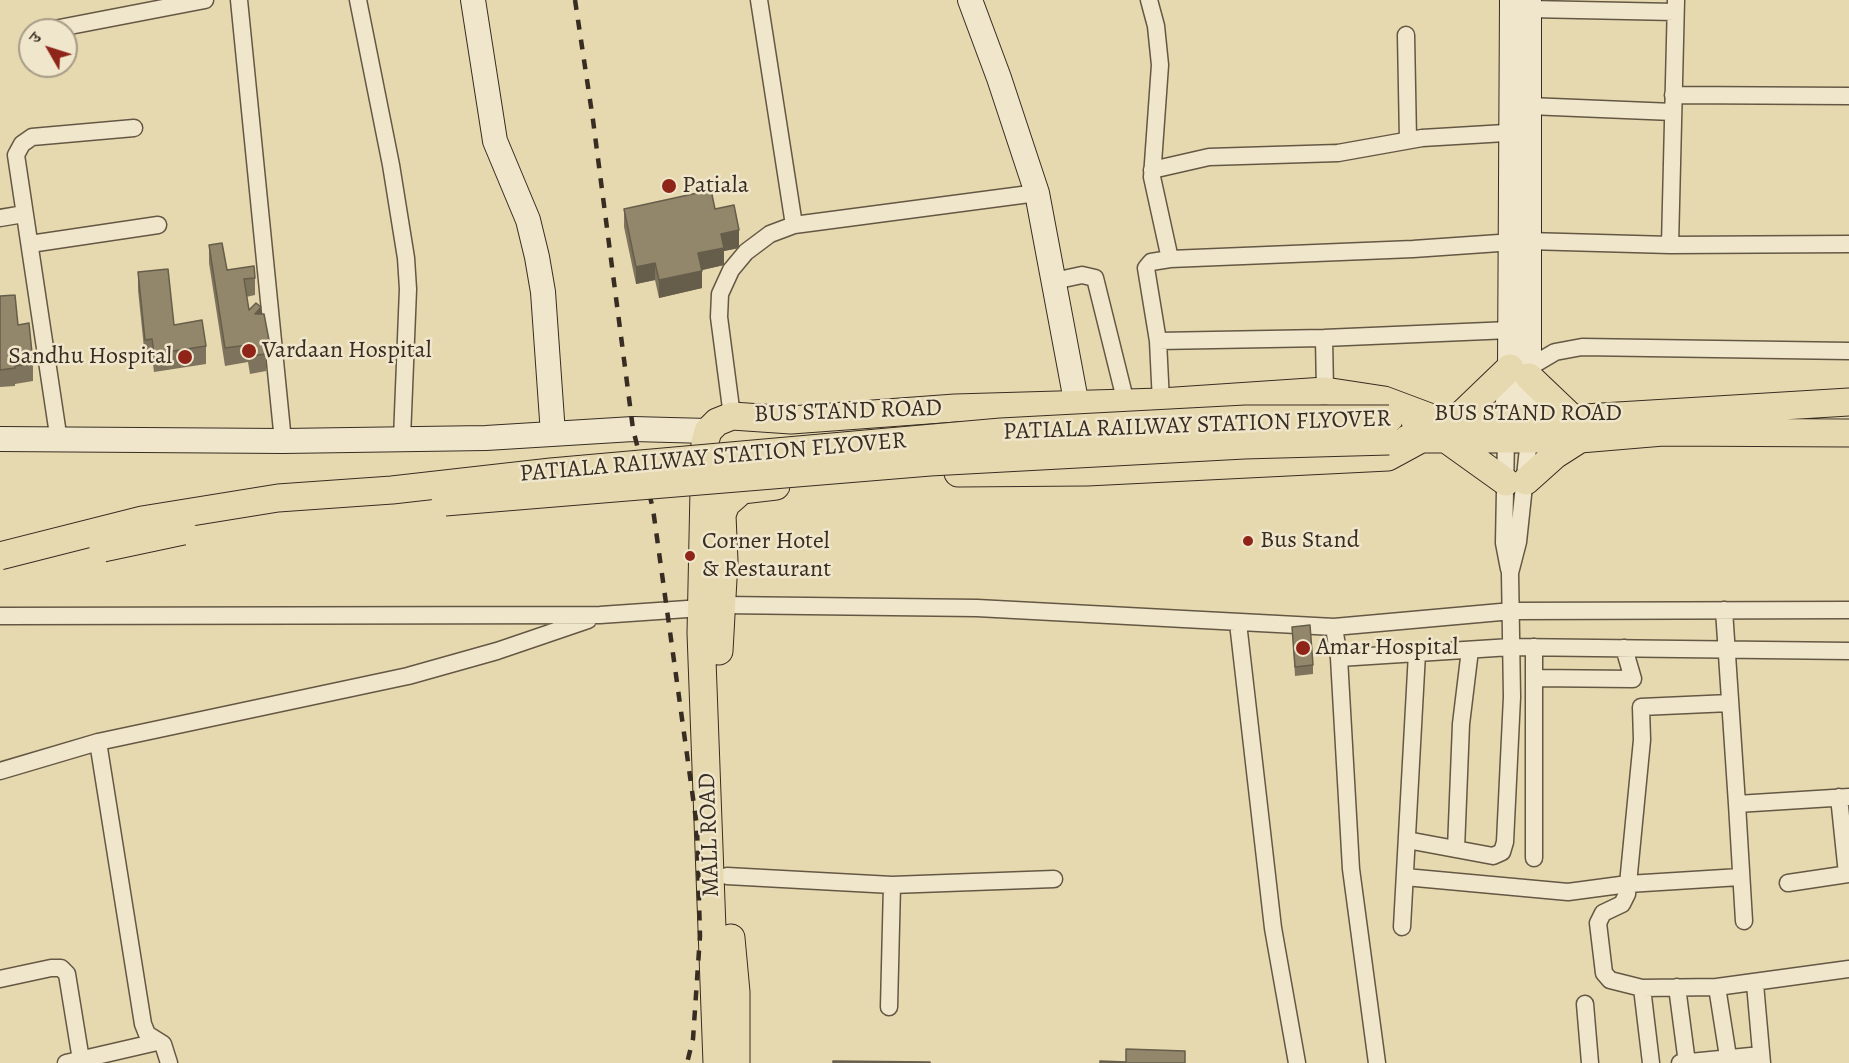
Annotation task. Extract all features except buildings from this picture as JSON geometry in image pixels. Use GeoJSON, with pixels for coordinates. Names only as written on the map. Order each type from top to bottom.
{"type":"FeatureCollection","features":[{"type":"Feature","properties":{"kind":"main road"},"geometry":{"type":"LineString","coordinates":[[1522,371],[1576,428],[1555,455],[1516,482],[1440,428],[1522,371]]}},
{"type":"Feature","properties":{"kind":"main road","name":"BUS STAND ROAD"},"geometry":{"type":"LineString","coordinates":[[719,640],[712,606],[705,442],[708,431],[717,422],[732,416],[791,420],[955,408],[1161,402],[1325,391],[1384,400],[1440,428],[1849,433]]}},
{"type":"Feature","properties":{"kind":"main road","name":"BUS STAND ROAD"},"geometry":{"type":"LineString","coordinates":[[1576,428],[1849,402]]}},
{"type":"Feature","properties":{"kind":"main road","name":"PATIALA RAILWAY STATION FLYOVER"},"geometry":{"type":"LineString","coordinates":[[0,556],[142,520],[278,498],[392,490],[551,472],[1000,432],[1246,419],[1389,430]]}},
{"type":"Feature","properties":{"kind":"main road","name":"BUS STAND ROAD"},"geometry":{"type":"LineString","coordinates":[[712,606],[722,515],[726,504],[741,490],[961,472],[1087,472],[1388,457],[1440,428]]}},
{"type":"Feature","properties":{"kind":"main road","name":"PATIALA RAILWAY STATION FLYOVER"},"geometry":{"type":"LineString","coordinates":[[0,574],[149,538],[247,519],[301,513],[930,462],[1244,445],[1389,430],[1440,428]]}},
{"type":"Feature","properties":{"kind":"main road","name":"MALL ROAD"},"geometry":{"type":"LineString","coordinates":[[712,606],[702,693],[717,1063]]}},
{"type":"Feature","properties":{"kind":"main road","name":"MALL ROAD"},"geometry":{"type":"LineString","coordinates":[[719,640],[727,876],[736,992],[736,1063]]}},
{"type":"Feature","properties":{"kind":"street"},"geometry":{"type":"LineString","coordinates":[[78,24],[205,0]]}},
{"type":"Feature","properties":{"kind":"street"},"geometry":{"type":"LineString","coordinates":[[239,0],[283,441]]}},
{"type":"Feature","properties":{"kind":"street"},"geometry":{"type":"LineString","coordinates":[[358,0],[391,165],[406,258],[408,289],[402,438]]}},
{"type":"Feature","properties":{"kind":"street"},"geometry":{"type":"LineString","coordinates":[[473,0],[495,141],[528,220],[537,257],[543,292],[553,434]]}},
{"type":"Feature","properties":{"kind":"street"},"geometry":{"type":"LineString","coordinates":[[759,0],[794,225]]}},
{"type":"Feature","properties":{"kind":"street"},"geometry":{"type":"LineString","coordinates":[[970,0],[999,78],[1037,193],[1077,405],[1087,472]]}},
{"type":"Feature","properties":{"kind":"street"},"geometry":{"type":"LineString","coordinates":[[1149,0],[1156,26],[1160,65],[1152,170],[1153,188],[1170,259]]}},
{"type":"Feature","properties":{"kind":"street"},"geometry":{"type":"LineString","coordinates":[[1524,3],[1676,6],[1670,245]]}},
{"type":"Feature","properties":{"kind":"street"},"geometry":{"type":"LineString","coordinates":[[1520,132],[1529,106],[1524,3]]}},
{"type":"Feature","properties":{"kind":"street"},"geometry":{"type":"LineString","coordinates":[[1407,840],[1493,856],[1502,852],[1505,842],[1512,611],[1510,573],[1504,543],[1516,482],[1522,371],[1520,132],[1524,3]]}},
{"type":"Feature","properties":{"kind":"street"},"geometry":{"type":"LineString","coordinates":[[1406,34],[1408,140]]}},
{"type":"Feature","properties":{"kind":"street"},"geometry":{"type":"LineString","coordinates":[[1673,95],[1849,96]]}},
{"type":"Feature","properties":{"kind":"street"},"geometry":{"type":"LineString","coordinates":[[1529,106],[1673,112]]}},
{"type":"Feature","properties":{"kind":"street"},"geometry":{"type":"LineString","coordinates":[[59,441],[16,155],[21,144],[32,137],[134,128]]}},
{"type":"Feature","properties":{"kind":"street"},"geometry":{"type":"LineString","coordinates":[[1152,170],[1209,157],[1338,153],[1408,140],[1520,132]]}},
{"type":"Feature","properties":{"kind":"street"},"geometry":{"type":"LineString","coordinates":[[732,416],[719,317],[720,294],[731,270],[746,252],[770,234],[794,225],[1037,193]]}},
{"type":"Feature","properties":{"kind":"street"},"geometry":{"type":"LineString","coordinates":[[0,218],[24,214]]}},
{"type":"Feature","properties":{"kind":"street"},"geometry":{"type":"LineString","coordinates":[[30,244],[158,225]]}},
{"type":"Feature","properties":{"kind":"street"},"geometry":{"type":"LineString","coordinates":[[1520,241],[1510,330],[1522,371]]}},
{"type":"Feature","properties":{"kind":"street"},"geometry":{"type":"LineString","coordinates":[[1161,402],[1158,341],[1146,266],[1151,261],[1520,241],[1670,245],[1849,244]]}},
{"type":"Feature","properties":{"kind":"street"},"geometry":{"type":"LineString","coordinates":[[1054,281],[1082,275],[1095,278],[1125,403]]}},
{"type":"Feature","properties":{"kind":"street"},"geometry":{"type":"LineString","coordinates":[[1158,341],[1324,338],[1510,330]]}},
{"type":"Feature","properties":{"kind":"street"},"geometry":{"type":"LineString","coordinates":[[1324,338],[1325,391]]}},
{"type":"Feature","properties":{"kind":"street"},"geometry":{"type":"LineString","coordinates":[[1522,371],[1555,352],[1582,346],[1849,351]]}},
{"type":"Feature","properties":{"kind":"street"},"geometry":{"type":"LineString","coordinates":[[1516,482],[1518,428]]}},
{"type":"Feature","properties":{"kind":"street"},"geometry":{"type":"LineString","coordinates":[[0,439],[283,441],[486,438],[633,429],[708,431]]}},
{"type":"Feature","properties":{"kind":"street"},"geometry":{"type":"LineString","coordinates":[[0,616],[76,618],[600,615],[712,606],[977,608],[1334,627],[1512,611],[1849,610]]}},
{"type":"Feature","properties":{"kind":"street"},"geometry":{"type":"LineString","coordinates":[[1724,610],[1744,921]]}},
{"type":"Feature","properties":{"kind":"street"},"geometry":{"type":"LineString","coordinates":[[0,771],[98,742],[408,676],[497,651],[600,615]]}},
{"type":"Feature","properties":{"kind":"street"},"geometry":{"type":"LineString","coordinates":[[1238,623],[1273,928],[1297,1063]]}},
{"type":"Feature","properties":{"kind":"street"},"geometry":{"type":"LineString","coordinates":[[1334,627],[1339,658],[1351,869],[1377,1063]]}},
{"type":"Feature","properties":{"kind":"street"},"geometry":{"type":"LineString","coordinates":[[1339,658],[1511,647],[1849,651]]}},
{"type":"Feature","properties":{"kind":"street"},"geometry":{"type":"LineString","coordinates":[[1534,647],[1534,858]]}},
{"type":"Feature","properties":{"kind":"street"},"geometry":{"type":"LineString","coordinates":[[1534,678],[1633,679],[1624,648]]}},
{"type":"Feature","properties":{"kind":"street"},"geometry":{"type":"LineString","coordinates":[[1456,849],[1461,724],[1470,650]]}},
{"type":"Feature","properties":{"kind":"street"},"geometry":{"type":"LineString","coordinates":[[1402,927],[1417,653]]}},
{"type":"Feature","properties":{"kind":"street"},"geometry":{"type":"LineString","coordinates":[[1730,703],[1641,707],[1642,740],[1626,900],[1607,909],[1599,918],[1598,931],[1607,977],[1642,988],[1717,987],[1755,984],[1849,969]]}},
{"type":"Feature","properties":{"kind":"street"},"geometry":{"type":"LineString","coordinates":[[98,742],[143,1024],[147,1034],[167,1050],[169,1063]]}},
{"type":"Feature","properties":{"kind":"street"},"geometry":{"type":"LineString","coordinates":[[1737,804],[1844,797],[1848,874],[1788,883]]}},
{"type":"Feature","properties":{"kind":"street"},"geometry":{"type":"LineString","coordinates":[[727,876],[892,885],[1054,879]]}},
{"type":"Feature","properties":{"kind":"street"},"geometry":{"type":"LineString","coordinates":[[1405,877],[1550,892],[1628,884],[1740,877]]}},
{"type":"Feature","properties":{"kind":"street"},"geometry":{"type":"LineString","coordinates":[[889,1007],[892,885]]}},
{"type":"Feature","properties":{"kind":"street"},"geometry":{"type":"LineString","coordinates":[[0,979],[51,968],[61,968],[67,974],[74,1061],[157,1042]]}},
{"type":"Feature","properties":{"kind":"street"},"geometry":{"type":"LineString","coordinates":[[1680,1063],[1762,1059],[1755,984]]}},
{"type":"Feature","properties":{"kind":"street"},"geometry":{"type":"LineString","coordinates":[[1677,987],[1687,1063]]}},
{"type":"Feature","properties":{"kind":"street"},"geometry":{"type":"LineString","coordinates":[[1717,987],[1728,1060]]}},
{"type":"Feature","properties":{"kind":"street"},"geometry":{"type":"LineString","coordinates":[[1642,988],[1651,1063]]}},
{"type":"Feature","properties":{"kind":"street"},"geometry":{"type":"LineString","coordinates":[[1585,1004],[1590,1063]]}},
{"type":"Feature","properties":{"kind":"railway"},"geometry":{"type":"LineString","coordinates":[[575,0],[633,429],[653,509],[697,827],[700,936],[693,1039],[687,1063]]}},
{"type":"Feature","properties":{"kind":"place","name":"Patiala"},"geometry":{"type":"Point","coordinates":[669,186]}},
{"type":"Feature","properties":{"kind":"place","name":"Vardaan Hospital"},"geometry":{"type":"Point","coordinates":[249,351]}},
{"type":"Feature","properties":{"kind":"place","name":"Sandhu Hospital"},"geometry":{"type":"Point","coordinates":[185,357]}},
{"type":"Feature","properties":{"kind":"place","name":"Bus Stand"},"geometry":{"type":"Point","coordinates":[1248,541]}},
{"type":"Feature","properties":{"kind":"place","name":"Corner Hotel & Restaurant"},"geometry":{"type":"Point","coordinates":[690,556]}},
{"type":"Feature","properties":{"kind":"place","name":"Amar Hospital"},"geometry":{"type":"Point","coordinates":[1303,648]}}]}
